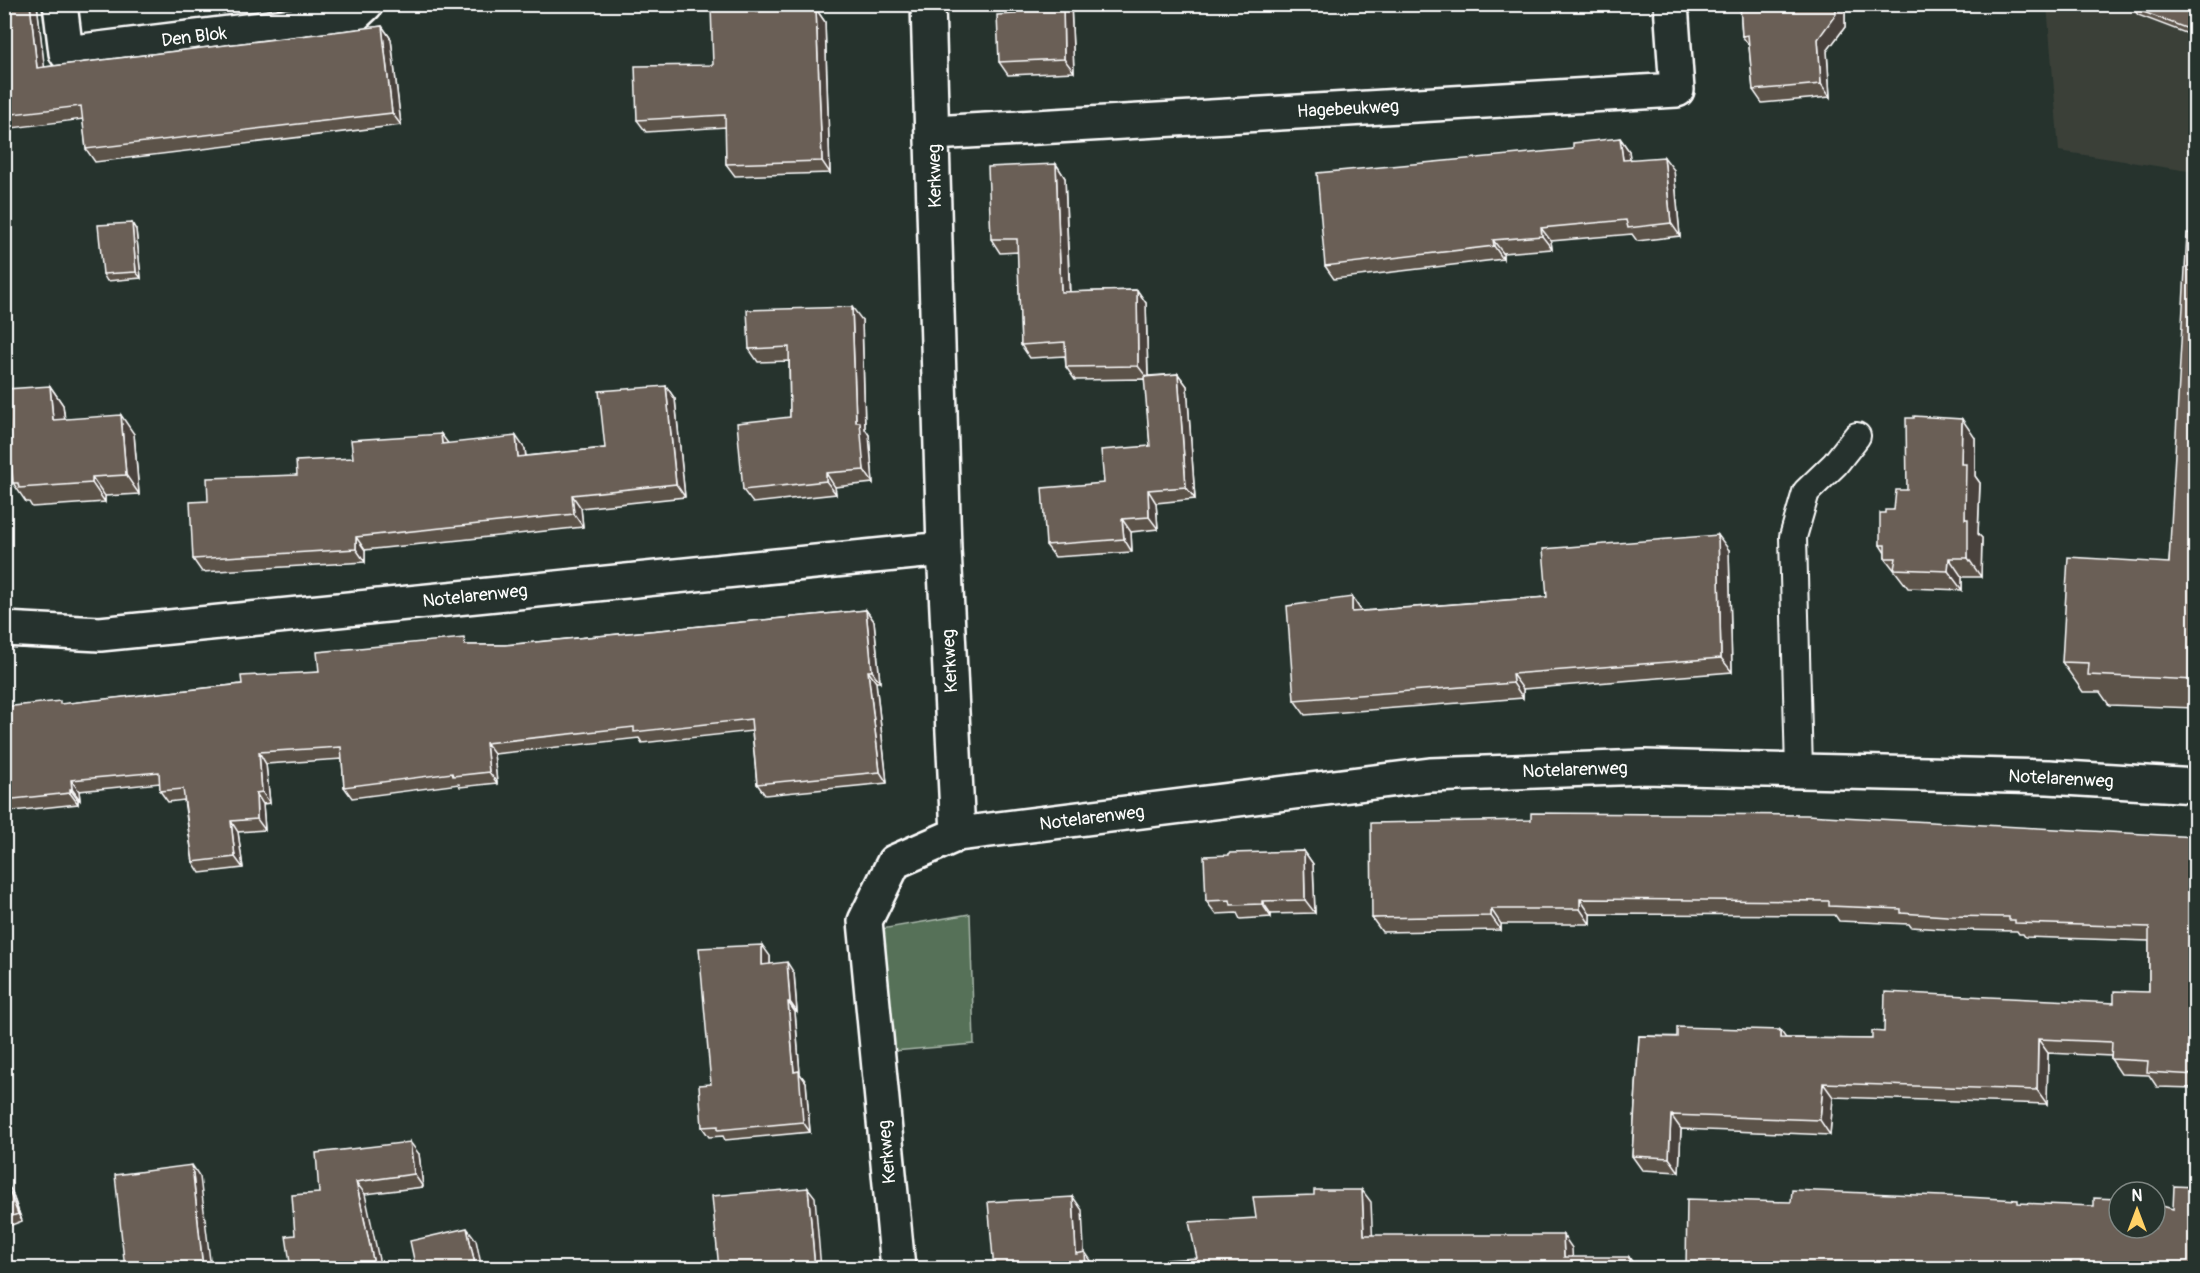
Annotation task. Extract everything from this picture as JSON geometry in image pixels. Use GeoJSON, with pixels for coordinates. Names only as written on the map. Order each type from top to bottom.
{"type":"FeatureCollection","features":[{"type":"Feature","properties":{"kind":"street","name":"Den Blok"},"geometry":{"type":"LineString","coordinates":[[60,4],[66,53],[351,18],[366,4]]}},
{"type":"Feature","properties":{"kind":"street","name":"Kerkweg"},"geometry":{"type":"LineString","coordinates":[[898,1269],[865,921],[894,862],[958,834],[944,549],[928,4]]}},
{"type":"Feature","properties":{"kind":"street","name":"Hagebeukweg"},"geometry":{"type":"LineString","coordinates":[[933,133],[1677,90],[1671,4]]}},
{"type":"Feature","properties":{"kind":"street","name":"Notelarenweg"},"geometry":{"type":"LineString","coordinates":[[4,629],[100,634],[944,549]]}},
{"type":"Feature","properties":{"kind":"street","name":"Notelarenweg"},"geometry":{"type":"LineString","coordinates":[[958,834],[1430,776],[1644,767],[2048,777],[2196,786]]}},
{"type":"Feature","properties":{"kind":"lane"},"geometry":{"type":"LineString","coordinates":[[1799,771],[1793,537],[1806,492],[1836,464],[1857,436]]}},
{"type":"Feature","properties":{"kind":"shaded area"},"geometry":{"type":"Polygon","coordinates":[[[2047,5],[2195,5],[2195,172],[2059,151],[2047,5]]]}},
{"type":"Feature","properties":{"kind":"green space"},"geometry":{"type":"Polygon","coordinates":[[[970,914],[974,1044],[894,1051],[881,929],[970,914]]]}},
{"type":"Feature","properties":{"kind":"building"},"geometry":{"type":"Polygon","coordinates":[[[4,4],[30,4],[37,68],[382,26],[392,113],[86,149],[81,106],[4,115],[4,4]]]}},
{"type":"Feature","properties":{"kind":"building"},"geometry":{"type":"Polygon","coordinates":[[[1015,4],[1063,4],[1064,59],[999,62],[997,15],[1016,14],[1015,4]]]}},
{"type":"Feature","properties":{"kind":"building"},"geometry":{"type":"Polygon","coordinates":[[[1740,4],[1836,4],[1836,14],[1818,39],[1821,84],[1753,90],[1748,35],[1742,36],[1740,4]]]}},
{"type":"Feature","properties":{"kind":"building"},"geometry":{"type":"Polygon","coordinates":[[[2134,4],[2196,4],[2196,32],[2133,8],[2134,4]]]}},
{"type":"Feature","properties":{"kind":"building"},"geometry":{"type":"Polygon","coordinates":[[[755,5],[756,11],[816,9],[822,161],[726,164],[725,115],[637,120],[635,66],[713,65],[711,7],[755,5]]]}},
{"type":"Feature","properties":{"kind":"building"},"geometry":{"type":"Polygon","coordinates":[[[1620,138],[1623,160],[1664,157],[1671,223],[1628,228],[1626,220],[1541,228],[1542,236],[1493,240],[1494,246],[1325,266],[1317,173],[1573,149],[1573,143],[1620,138]]]}},
{"type":"Feature","properties":{"kind":"building"},"geometry":{"type":"Polygon","coordinates":[[[1056,164],[1061,292],[1137,290],[1138,366],[1066,367],[1065,342],[1021,345],[1017,239],[991,239],[988,167],[1056,164]]]}},
{"type":"Feature","properties":{"kind":"building"},"geometry":{"type":"Polygon","coordinates":[[[132,223],[136,272],[103,274],[98,225],[132,223]]]}},
{"type":"Feature","properties":{"kind":"building"},"geometry":{"type":"Polygon","coordinates":[[[2187,233],[2196,234],[2196,680],[2088,675],[2089,663],[2062,662],[2068,557],[2169,563],[2187,233]]]}},
{"type":"Feature","properties":{"kind":"building"},"geometry":{"type":"Polygon","coordinates":[[[852,307],[856,422],[860,422],[864,470],[826,473],[826,481],[743,490],[737,423],[790,417],[789,347],[749,349],[747,310],[852,307]]]}},
{"type":"Feature","properties":{"kind":"building"},"geometry":{"type":"Polygon","coordinates":[[[1178,374],[1186,487],[1148,490],[1149,517],[1122,519],[1124,539],[1046,545],[1042,488],[1104,483],[1101,450],[1150,446],[1144,377],[1178,374]]]}},
{"type":"Feature","properties":{"kind":"building"},"geometry":{"type":"Polygon","coordinates":[[[50,386],[53,420],[121,415],[126,475],[92,477],[92,483],[19,488],[18,483],[13,483],[6,389],[50,386]]]}},
{"type":"Feature","properties":{"kind":"building"},"geometry":{"type":"Polygon","coordinates":[[[666,386],[676,484],[572,495],[574,514],[356,537],[356,549],[193,559],[190,502],[208,501],[207,478],[297,475],[296,461],[353,458],[351,440],[441,434],[442,444],[516,436],[518,457],[605,448],[599,391],[666,386]]]}},
{"type":"Feature","properties":{"kind":"building"},"geometry":{"type":"Polygon","coordinates":[[[1914,416],[1962,419],[1961,464],[1966,464],[1965,519],[1968,519],[1968,558],[1949,558],[1948,571],[1894,569],[1896,558],[1885,558],[1885,545],[1880,545],[1880,513],[1885,513],[1885,510],[1894,510],[1896,490],[1907,490],[1906,418],[1914,418],[1914,416]]]}},
{"type":"Feature","properties":{"kind":"building"},"geometry":{"type":"Polygon","coordinates":[[[1718,535],[1721,658],[1512,674],[1513,683],[1294,700],[1287,606],[1352,597],[1352,612],[1547,597],[1543,549],[1718,535]]]}},
{"type":"Feature","properties":{"kind":"building"},"geometry":{"type":"Polygon","coordinates":[[[866,610],[872,671],[868,671],[880,772],[757,784],[751,719],[634,732],[634,727],[486,743],[489,772],[453,776],[452,773],[344,787],[341,747],[259,752],[262,792],[256,793],[257,819],[231,821],[235,857],[193,862],[183,789],[160,791],[159,772],[71,780],[70,793],[4,800],[4,707],[60,701],[60,704],[242,684],[241,676],[319,672],[317,652],[464,638],[465,645],[505,645],[866,610]]]}},
{"type":"Feature","properties":{"kind":"building"},"geometry":{"type":"Polygon","coordinates":[[[1531,813],[1807,815],[2196,837],[2196,1075],[2147,1072],[2148,1061],[2111,1059],[2112,1042],[2038,1039],[2037,1090],[1823,1083],[1820,1120],[1671,1115],[1669,1158],[1632,1156],[1639,1036],[1677,1037],[1677,1027],[1780,1030],[1780,1038],[1872,1039],[1872,1031],[1884,1032],[1885,992],[2114,1003],[2114,991],[2149,992],[2149,927],[2015,923],[2015,920],[2009,920],[2009,917],[1901,913],[1901,909],[1829,906],[1829,901],[1580,899],[1580,909],[1491,909],[1491,916],[1372,918],[1371,823],[1531,820],[1531,813]]]}},
{"type":"Feature","properties":{"kind":"building"},"geometry":{"type":"Polygon","coordinates":[[[1304,851],[1305,900],[1262,901],[1262,904],[1231,905],[1230,900],[1206,901],[1204,856],[1304,851]]]}},
{"type":"Feature","properties":{"kind":"building"},"geometry":{"type":"Polygon","coordinates":[[[762,945],[762,965],[787,962],[794,1072],[799,1071],[803,1122],[718,1130],[718,1126],[702,1127],[699,1085],[711,1084],[699,948],[762,945]]]}},
{"type":"Feature","properties":{"kind":"building"},"geometry":{"type":"Polygon","coordinates":[[[410,1142],[414,1174],[356,1182],[375,1269],[291,1269],[286,1236],[295,1235],[292,1195],[319,1193],[316,1153],[410,1142]]]}},
{"type":"Feature","properties":{"kind":"building"},"geometry":{"type":"Polygon","coordinates":[[[192,1165],[203,1269],[125,1269],[115,1175],[192,1165]]]}},
{"type":"Feature","properties":{"kind":"building"},"geometry":{"type":"Polygon","coordinates":[[[4,1183],[6,1183],[18,1214],[4,1219],[4,1183]]]}},
{"type":"Feature","properties":{"kind":"building"},"geometry":{"type":"Polygon","coordinates":[[[2174,1186],[2196,1187],[2196,1269],[1686,1269],[1687,1199],[1791,1202],[1792,1190],[1967,1197],[2018,1200],[2018,1203],[2094,1206],[2094,1198],[2107,1199],[2107,1240],[2167,1240],[2167,1207],[2173,1209],[2174,1186]]]}},
{"type":"Feature","properties":{"kind":"building"},"geometry":{"type":"Polygon","coordinates":[[[808,1188],[815,1269],[719,1269],[712,1196],[808,1188]]]}},
{"type":"Feature","properties":{"kind":"building"},"geometry":{"type":"Polygon","coordinates":[[[1314,1190],[1362,1190],[1364,1235],[1563,1235],[1564,1257],[1629,1257],[1629,1269],[1166,1269],[1165,1260],[1197,1258],[1189,1222],[1256,1218],[1253,1197],[1314,1195],[1314,1190]]]}},
{"type":"Feature","properties":{"kind":"building"},"geometry":{"type":"Polygon","coordinates":[[[1073,1197],[1076,1254],[1085,1252],[1086,1269],[994,1269],[988,1202],[1073,1197]]]}},
{"type":"Feature","properties":{"kind":"building"},"geometry":{"type":"Polygon","coordinates":[[[467,1228],[476,1269],[416,1269],[410,1241],[467,1228]]]}}]}
